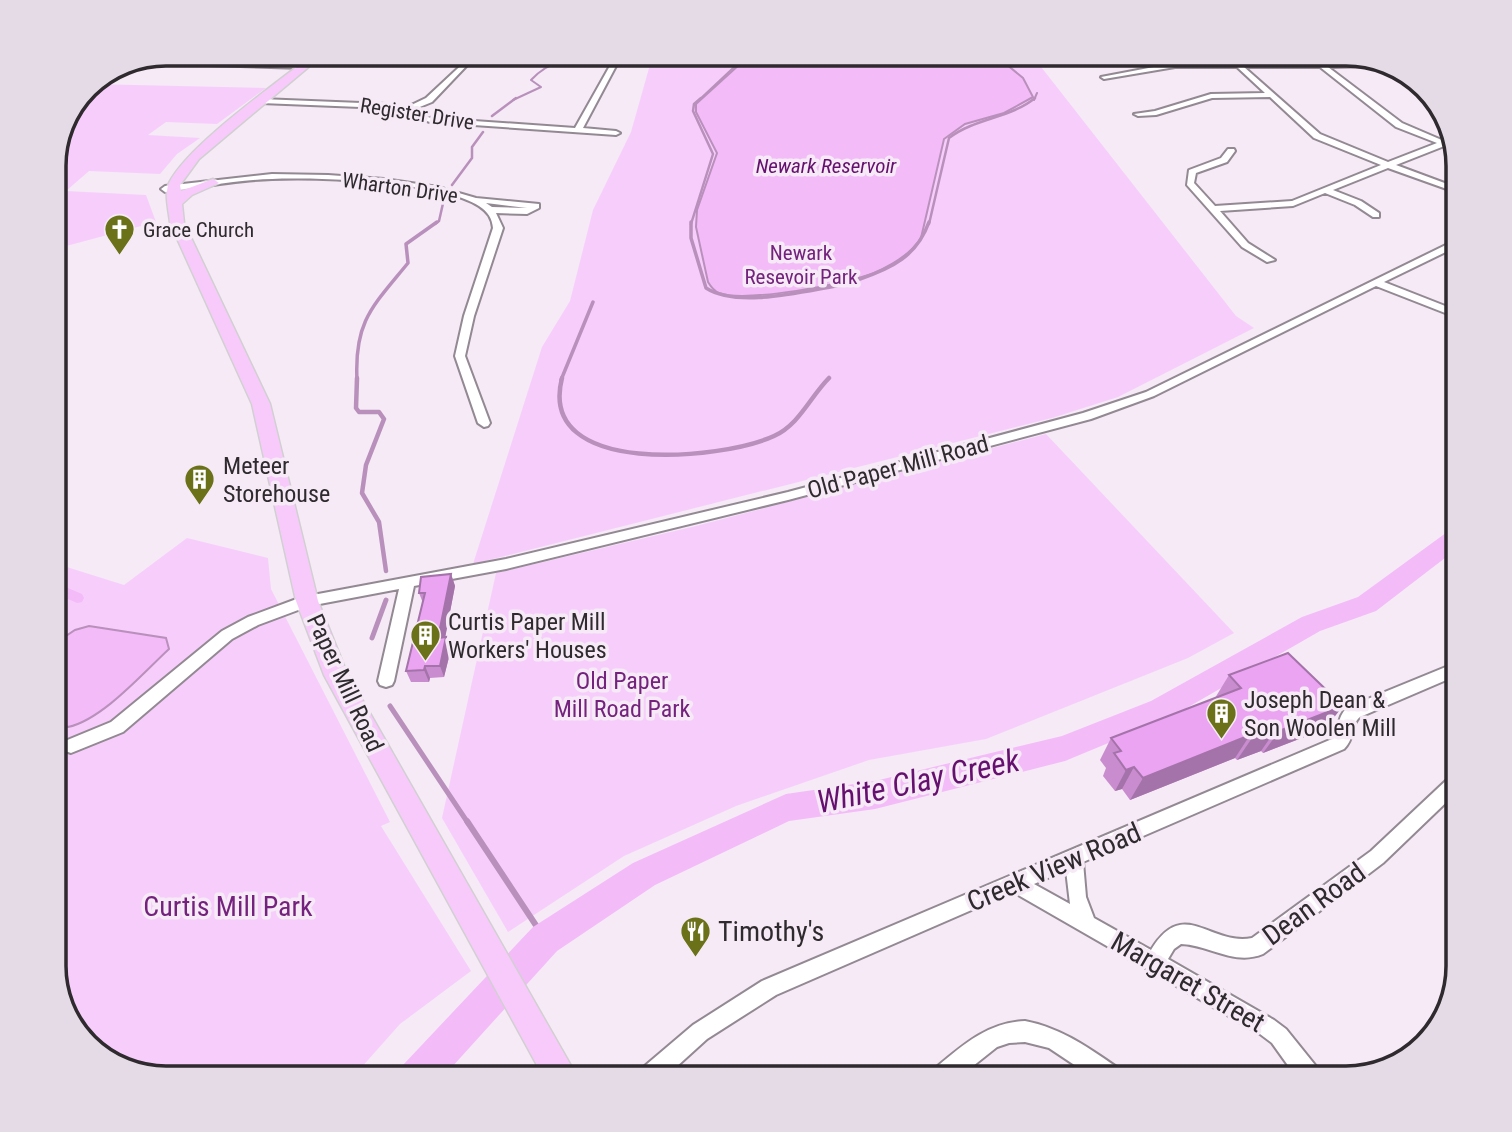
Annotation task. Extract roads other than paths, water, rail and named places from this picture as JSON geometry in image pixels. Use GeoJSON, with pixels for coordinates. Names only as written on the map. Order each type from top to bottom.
{"type":"FeatureCollection","features":[{"type":"Feature","properties":{"kind":"main road"},"geometry":{"type":"LineString","coordinates":[[173,184],[195,156],[304,66]]}},
{"type":"Feature","properties":{"kind":"main road"},"geometry":{"type":"LineString","coordinates":[[173,184],[173,171],[188,156],[259,103]]}},
{"type":"Feature","properties":{"kind":"main road"},"geometry":{"type":"LineString","coordinates":[[173,184],[193,181],[214,183]]}},
{"type":"Feature","properties":{"kind":"main road"},"geometry":{"type":"LineString","coordinates":[[175,214],[187,192],[214,183]]}},
{"type":"Feature","properties":{"kind":"main road","name":"Paper Mill Road"},"geometry":{"type":"LineString","coordinates":[[173,184],[164,207],[170,221],[175,214]]}},
{"type":"Feature","properties":{"kind":"main road","name":"Paper Mill Road"},"geometry":{"type":"LineString","coordinates":[[175,214],[261,404],[307,601],[348,701],[555,1065]]}},
{"type":"Feature","properties":{"kind":"street"},"geometry":{"type":"LineString","coordinates":[[405,111],[429,100],[463,66]]}},
{"type":"Feature","properties":{"kind":"street"},"geometry":{"type":"LineString","coordinates":[[577,132],[613,66]]}},
{"type":"Feature","properties":{"kind":"street"},"geometry":{"type":"LineString","coordinates":[[1104,77],[1161,66]]}},
{"type":"Feature","properties":{"kind":"street"},"geometry":{"type":"LineString","coordinates":[[1238,66],[1325,140],[1446,187]]}},
{"type":"Feature","properties":{"kind":"street"},"geometry":{"type":"LineString","coordinates":[[1322,66],[1399,125],[1441,139]]}},
{"type":"Feature","properties":{"kind":"street"},"geometry":{"type":"LineString","coordinates":[[1138,114],[1156,113],[1211,96],[1270,95]]}},
{"type":"Feature","properties":{"kind":"street","name":"Register Drive"},"geometry":{"type":"LineString","coordinates":[[259,103],[377,106],[405,111],[430,120],[615,133]]}},
{"type":"Feature","properties":{"kind":"street"},"geometry":{"type":"LineString","coordinates":[[1213,209],[1281,205],[1327,191],[1442,143]]}},
{"type":"Feature","properties":{"kind":"street"},"geometry":{"type":"LineString","coordinates":[[1231,151],[1229,157],[1189,175],[1194,188],[1245,245],[1270,260]]}},
{"type":"Feature","properties":{"kind":"street","name":"Wharton Drive"},"geometry":{"type":"LineString","coordinates":[[214,183],[288,176],[321,177],[432,189],[474,199],[489,210],[498,229],[469,316],[460,356],[484,424]]}},
{"type":"Feature","properties":{"kind":"street"},"geometry":{"type":"LineString","coordinates":[[1327,191],[1358,203],[1376,215]]}},
{"type":"Feature","properties":{"kind":"street"},"geometry":{"type":"LineString","coordinates":[[474,199],[536,206],[527,211],[489,210]]}},
{"type":"Feature","properties":{"kind":"street","name":"Old Paper Mill Road"},"geometry":{"type":"LineString","coordinates":[[71,746],[117,727],[227,635],[253,621],[307,601],[506,564],[710,515],[1067,422],[1150,394],[1446,248]]}},
{"type":"Feature","properties":{"kind":"street"},"geometry":{"type":"LineString","coordinates":[[1375,282],[1446,310]]}},
{"type":"Feature","properties":{"kind":"street"},"geometry":{"type":"LineString","coordinates":[[386,681],[408,582]]}},
{"type":"Feature","properties":{"kind":"street","name":"Creek View Road"},"geometry":{"type":"LineString","coordinates":[[662,1066],[722,1016],[769,988],[1338,744],[1345,737],[1347,718],[1354,712],[1446,673]]}},
{"type":"Feature","properties":{"kind":"street","name":"Dean Road"},"geometry":{"type":"LineString","coordinates":[[1154,962],[1167,942],[1178,934],[1204,936],[1245,951],[1256,947],[1377,857],[1446,791]]}},
{"type":"Feature","properties":{"kind":"street","name":"Margaret Street"},"geometry":{"type":"LineString","coordinates":[[1074,858],[1077,897],[1087,924]]}},
{"type":"Feature","properties":{"kind":"street","name":"Margaret Street"},"geometry":{"type":"LineString","coordinates":[[1015,883],[1267,1027],[1279,1036],[1302,1066]]}},
{"type":"Feature","properties":{"kind":"street"},"geometry":{"type":"LineString","coordinates":[[956,1066],[990,1038],[1021,1031],[1038,1032],[1059,1041],[1095,1066]]}},
{"type":"Feature","properties":{"kind":"water","name":"Newark Reservoir"},"geometry":{"type":"Polygon","coordinates":[[[738,66],[1008,66],[1023,78],[1033,97],[1004,113],[965,124],[944,139],[921,238],[900,258],[874,273],[842,282],[750,296],[717,292],[708,282],[696,227],[697,210],[717,153],[696,112],[696,104],[738,66]]]}},
{"type":"Feature","properties":{"kind":"water"},"geometry":{"type":"Polygon","coordinates":[[[89,626],[166,638],[169,649],[108,706],[81,723],[68,727],[67,635],[89,626]]]}},
{"type":"Feature","properties":{"kind":"waterway"},"geometry":{"type":"LineString","coordinates":[[514,100],[541,87],[531,80],[550,66]]}},
{"type":"Feature","properties":{"kind":"waterway"},"geometry":{"type":"LineString","coordinates":[[699,100],[735,66]]}},
{"type":"Feature","properties":{"kind":"waterway"},"geometry":{"type":"LineString","coordinates":[[1035,98],[1037,93]]}},
{"type":"Feature","properties":{"kind":"waterway"},"geometry":{"type":"LineString","coordinates":[[691,224],[713,154],[693,111],[694,104],[701,98]]}},
{"type":"Feature","properties":{"kind":"waterway"},"geometry":{"type":"LineString","coordinates":[[929,224],[949,138],[970,126],[1015,110],[1035,98]]}},
{"type":"Feature","properties":{"kind":"waterway"},"geometry":{"type":"LineString","coordinates":[[492,116],[514,100]]}},
{"type":"Feature","properties":{"kind":"waterway"},"geometry":{"type":"LineString","coordinates":[[452,185],[472,158],[472,147],[483,132]]}},
{"type":"Feature","properties":{"kind":"waterway"},"geometry":{"type":"LineString","coordinates":[[435,224],[439,221],[444,199]]}},
{"type":"Feature","properties":{"kind":"waterway"},"geometry":{"type":"LineString","coordinates":[[357,378],[359,343],[368,316],[408,263],[406,244],[437,222]]}},
{"type":"Feature","properties":{"kind":"waterway"},"geometry":{"type":"LineString","coordinates":[[860,279],[902,259],[918,244],[929,222]]}},
{"type":"Feature","properties":{"kind":"waterway"},"geometry":{"type":"LineString","coordinates":[[691,224],[691,238],[706,288],[719,294],[769,297],[836,286]]}},
{"type":"Feature","properties":{"kind":"waterway"},"geometry":{"type":"LineString","coordinates":[[561,380],[593,302]]}},
{"type":"Feature","properties":{"kind":"waterway"},"geometry":{"type":"LineString","coordinates":[[357,378],[356,408],[359,412],[379,412],[384,419],[366,465],[362,493],[379,522],[386,571]]}},
{"type":"Feature","properties":{"kind":"waterway"},"geometry":{"type":"LineString","coordinates":[[562,378],[562,410],[577,433],[604,447],[639,454],[677,455],[715,451],[774,436],[797,418],[829,378]]}},
{"type":"Feature","properties":{"kind":"waterway","name":"White Clay Creek"},"geometry":{"type":"LineString","coordinates":[[427,1066],[545,939],[644,874],[786,808],[875,795],[1065,748],[1161,709],[1311,624],[1367,604],[1446,545]]}},
{"type":"Feature","properties":{"kind":"waterway"},"geometry":{"type":"LineString","coordinates":[[67,593],[77,598]]}},
{"type":"Feature","properties":{"kind":"waterway"},"geometry":{"type":"LineString","coordinates":[[372,638],[386,600]]}},
{"type":"Feature","properties":{"kind":"waterway"},"geometry":{"type":"LineString","coordinates":[[390,706],[468,823]]}},
{"type":"Feature","properties":{"kind":"waterway"},"geometry":{"type":"LineString","coordinates":[[467,821],[545,939]]}},
{"type":"Feature","properties":{"kind":"place","name":"Grace Church"},"geometry":{"type":"Point","coordinates":[120,257]}},
{"type":"Feature","properties":{"kind":"place","name":"Meteer Storehouse"},"geometry":{"type":"Point","coordinates":[200,507]}},
{"type":"Feature","properties":{"kind":"place","name":"Curtis Paper Mill Workers' Houses"},"geometry":{"type":"Point","coordinates":[425,663]}},
{"type":"Feature","properties":{"kind":"place","name":"Joseph Dean & Son Woolen Mill"},"geometry":{"type":"Point","coordinates":[1221,741]}},
{"type":"Feature","properties":{"kind":"place","name":"Timothy's"},"geometry":{"type":"Point","coordinates":[695,958]}},
{"type":"Feature","properties":{"kind":"park label","name":"Newark Resevoir Park"},"geometry":{"type":"Point","coordinates":[801,265]}},
{"type":"Feature","properties":{"kind":"park label","name":"Old Paper Mill Road Park"},"geometry":{"type":"Point","coordinates":[622,695]}},
{"type":"Feature","properties":{"kind":"park label","name":"Curtis Mill Park"},"geometry":{"type":"Point","coordinates":[228,906]}}]}
